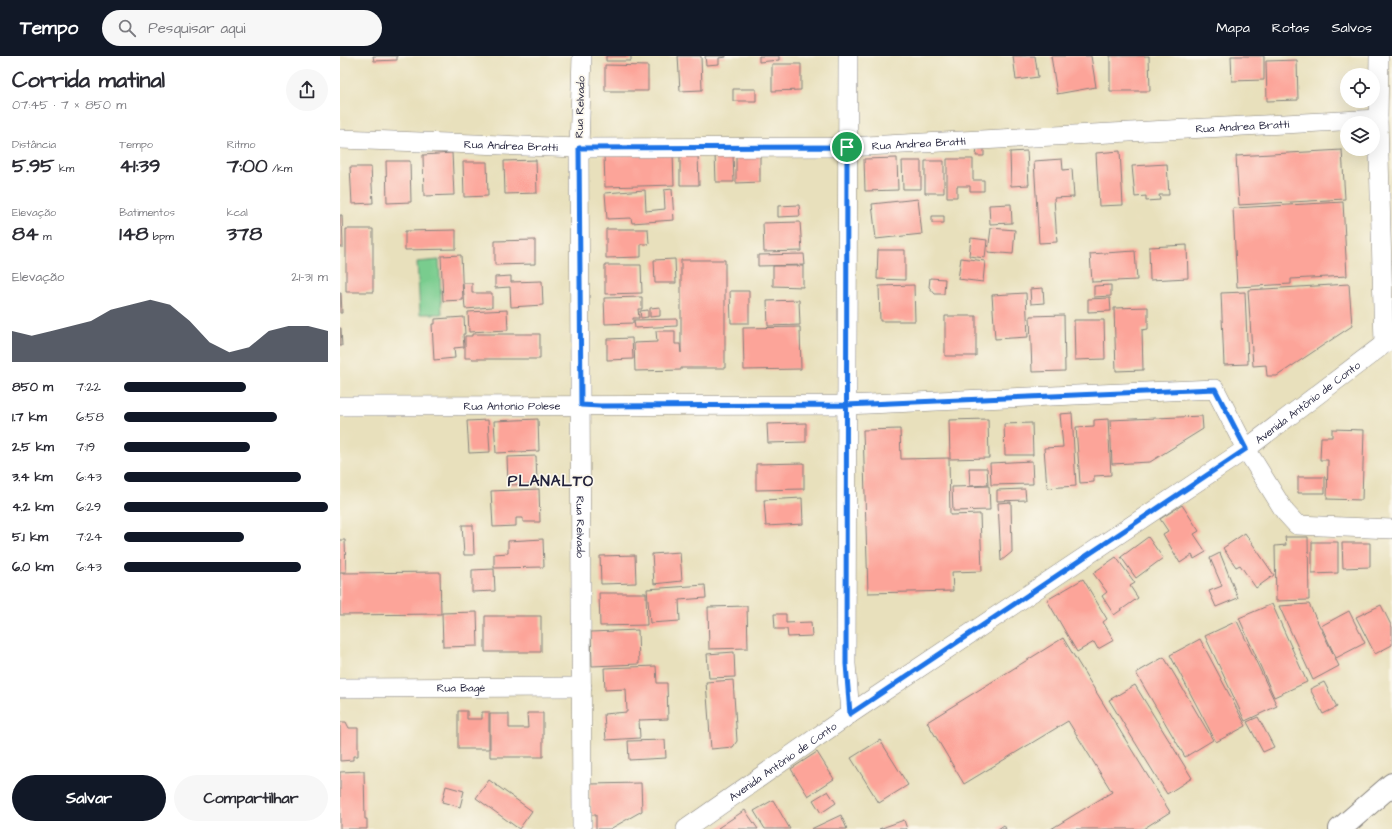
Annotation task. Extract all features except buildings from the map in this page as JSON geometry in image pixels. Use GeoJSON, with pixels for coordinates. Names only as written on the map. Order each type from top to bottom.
{"type":"FeatureCollection","features":[{"type":"Feature","properties":{"kind":"main road"},"geometry":{"type":"LineString","coordinates":[[1340,829],[1392,784]]}},
{"type":"Feature","properties":{"kind":"street","name":"Rua Relvado"},"geometry":{"type":"LineString","coordinates":[[582,56],[579,148],[582,829]]}},
{"type":"Feature","properties":{"kind":"street"},"geometry":{"type":"LineString","coordinates":[[848,56],[846,664],[850,714]]}},
{"type":"Feature","properties":{"kind":"street"},"geometry":{"type":"LineString","coordinates":[[1378,116],[1379,56]]}},
{"type":"Feature","properties":{"kind":"street","name":"Rua Andrea Bratti"},"geometry":{"type":"LineString","coordinates":[[340,139],[579,148],[847,147],[1340,121]]}},
{"type":"Feature","properties":{"kind":"street"},"geometry":{"type":"LineString","coordinates":[[1380,156],[1388,341]]}},
{"type":"Feature","properties":{"kind":"street","name":"Avenida Antônio de Conto"},"geometry":{"type":"LineString","coordinates":[[697,826],[850,714],[1246,449],[1388,341]]}},
{"type":"Feature","properties":{"kind":"street","name":"Rua Antonio Polese"},"geometry":{"type":"LineString","coordinates":[[340,406],[846,405],[1215,389],[1246,449]]}},
{"type":"Feature","properties":{"kind":"street"},"geometry":{"type":"LineString","coordinates":[[1246,449],[1285,512],[1297,525],[1392,529]]}},
{"type":"Feature","properties":{"kind":"street","name":"Rua Bagé"},"geometry":{"type":"LineString","coordinates":[[340,688],[582,687]]}},
{"type":"Feature","properties":{"kind":"green space"},"geometry":{"type":"Polygon","coordinates":[[[439,260],[442,314],[420,314],[417,262],[439,260]]]}},
{"type":"Feature","properties":{"kind":"district","name":"PLANALTO"},"geometry":{"type":"Point","coordinates":[551,481]}},
{"type":"Feature","properties":{"kind":"route"},"geometry":{"type":"LineString","coordinates":[[847,147],[579,148],[581,405],[846,405],[1215,389],[1246,449],[850,714],[846,664],[846,405],[847,147]]}}]}
